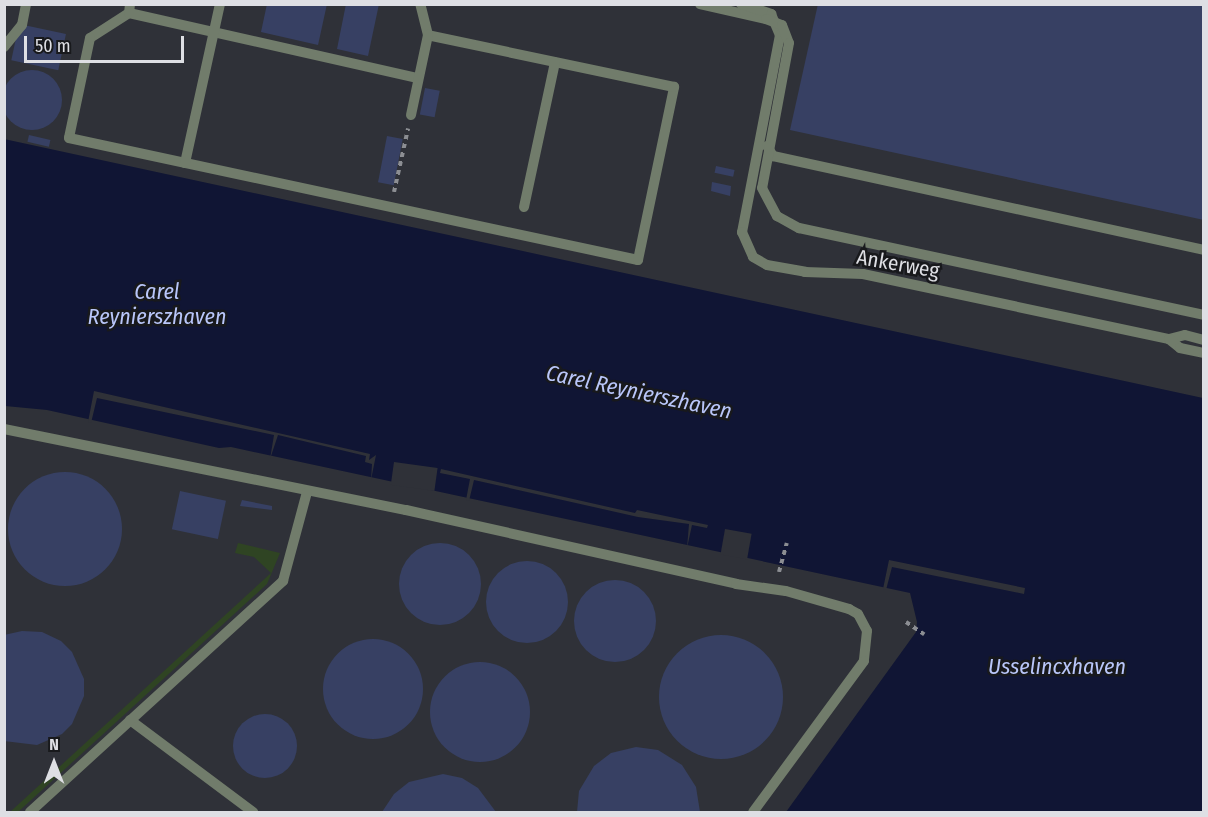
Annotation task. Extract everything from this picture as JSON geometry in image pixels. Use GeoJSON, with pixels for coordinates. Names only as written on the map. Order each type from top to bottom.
{"type":"FeatureCollection","features":[{"type":"Feature","properties":{"kind":"lane"},"geometry":{"type":"LineString","coordinates":[[4,47],[22,25],[26,4]]}},
{"type":"Feature","properties":{"kind":"lane"},"geometry":{"type":"LineString","coordinates":[[186,163],[219,4]]}},
{"type":"Feature","properties":{"kind":"lane"},"geometry":{"type":"LineString","coordinates":[[411,115],[428,35],[420,4]]}},
{"type":"Feature","properties":{"kind":"lane","name":"Ankerweg"},"geometry":{"type":"LineString","coordinates":[[700,4],[778,22],[787,30],[788,55],[761,178],[769,206],[787,223],[1203,315]]}},
{"type":"Feature","properties":{"kind":"lane","name":"Ankerweg"},"geometry":{"type":"LineString","coordinates":[[741,4],[764,10],[779,28],[742,232],[747,251],[759,262],[805,273],[863,274],[1169,339],[1185,335],[1203,340]]}},
{"type":"Feature","properties":{"kind":"lane"},"geometry":{"type":"LineString","coordinates":[[418,78],[214,32],[129,9],[90,38],[69,138],[638,260],[674,87],[428,35]]}},
{"type":"Feature","properties":{"kind":"lane"},"geometry":{"type":"LineString","coordinates":[[524,207],[555,62]]}},
{"type":"Feature","properties":{"kind":"lane"},"geometry":{"type":"LineString","coordinates":[[762,128],[773,156],[1203,250]]}},
{"type":"Feature","properties":{"kind":"lane","name":"Ankerweg"},"geometry":{"type":"LineString","coordinates":[[1169,339],[1180,348],[1203,353]]}},
{"type":"Feature","properties":{"kind":"lane"},"geometry":{"type":"LineString","coordinates":[[4,429],[307,492],[406,510],[736,584],[786,591],[858,614],[867,631],[864,661],[753,813]]}},
{"type":"Feature","properties":{"kind":"lane"},"geometry":{"type":"LineString","coordinates":[[30,813],[283,581],[307,492]]}},
{"type":"Feature","properties":{"kind":"lane"},"geometry":{"type":"LineString","coordinates":[[130,720],[253,813]]}},
{"type":"Feature","properties":{"kind":"path"},"geometry":{"type":"LineString","coordinates":[[391,207],[411,115]]}},
{"type":"Feature","properties":{"kind":"path"},"geometry":{"type":"LineString","coordinates":[[779,572],[788,543]]}},
{"type":"Feature","properties":{"kind":"path"},"geometry":{"type":"LineString","coordinates":[[906,622],[924,634]]}},
{"type":"Feature","properties":{"kind":"green space"},"geometry":{"type":"Polygon","coordinates":[[[238,543],[280,553],[267,584],[18,812],[10,812],[271,573],[254,557],[235,553],[238,543]]]}},
{"type":"Feature","properties":{"kind":"water","name":"Carel Reynierszhaven"},"geometry":{"type":"Polygon","coordinates":[[[4,139],[1203,398],[1203,812],[786,812],[916,632],[917,622],[910,593],[231,447],[219,448],[47,410],[5,406],[4,139]]]}},
{"type":"Feature","properties":{"kind":"pier"},"geometry":{"type":"Polygon","coordinates":[[[94,391],[370,454],[369,460],[376,455],[371,480],[372,464],[365,462],[366,456],[278,435],[270,459],[274,435],[97,398],[91,423],[88,422],[94,391]]]}},
{"type":"Feature","properties":{"kind":"pier"},"geometry":{"type":"Polygon","coordinates":[[[394,462],[438,468],[434,491],[391,485],[394,462]]]}},
{"type":"Feature","properties":{"kind":"pier"},"geometry":{"type":"Polygon","coordinates":[[[441,469],[635,513],[637,510],[708,525],[707,528],[692,525],[687,548],[689,524],[638,517],[474,480],[469,501],[466,500],[470,479],[440,473],[441,469]]]}},
{"type":"Feature","properties":{"kind":"pier"},"geometry":{"type":"Polygon","coordinates":[[[725,529],[752,534],[747,559],[720,555],[725,529]]]}},
{"type":"Feature","properties":{"kind":"pier"},"geometry":{"type":"Polygon","coordinates":[[[889,560],[1025,588],[1024,594],[892,567],[886,590],[883,589],[889,560]]]}},
{"type":"Feature","properties":{"kind":"building"},"geometry":{"type":"Polygon","coordinates":[[[267,4],[327,4],[318,45],[261,32],[267,4]]]}},
{"type":"Feature","properties":{"kind":"building"},"geometry":{"type":"Polygon","coordinates":[[[346,4],[379,4],[368,56],[337,49],[346,4]]]}},
{"type":"Feature","properties":{"kind":"building"},"geometry":{"type":"Polygon","coordinates":[[[818,4],[1204,4],[1204,220],[790,130],[818,4]]]}},
{"type":"Feature","properties":{"kind":"building"},"geometry":{"type":"Polygon","coordinates":[[[19,24],[66,34],[58,70],[11,60],[19,24]]]}},
{"type":"Feature","properties":{"kind":"building"},"geometry":{"type":"Polygon","coordinates":[[[32,70],[49,75],[57,83],[62,100],[57,117],[49,125],[32,130],[15,125],[7,117],[2,100],[7,83],[15,75],[32,70]]]}},
{"type":"Feature","properties":{"kind":"building"},"geometry":{"type":"Polygon","coordinates":[[[425,88],[440,91],[435,117],[420,115],[425,88]]]}},
{"type":"Feature","properties":{"kind":"building"},"geometry":{"type":"Polygon","coordinates":[[[29,135],[50,140],[49,147],[27,142],[29,135]]]}},
{"type":"Feature","properties":{"kind":"building"},"geometry":{"type":"Polygon","coordinates":[[[387,136],[403,139],[394,185],[378,182],[387,136]]]}},
{"type":"Feature","properties":{"kind":"building"},"geometry":{"type":"Polygon","coordinates":[[[716,166],[735,170],[733,177],[715,173],[716,166]]]}},
{"type":"Feature","properties":{"kind":"building"},"geometry":{"type":"Polygon","coordinates":[[[712,182],[731,186],[730,196],[711,191],[712,182]]]}},
{"type":"Feature","properties":{"kind":"building"},"geometry":{"type":"Polygon","coordinates":[[[65,472],[87,476],[106,488],[118,507],[122,529],[118,551],[106,570],[87,582],[65,586],[43,582],[24,570],[12,551],[8,529],[12,507],[24,488],[43,476],[65,472]]]}},
{"type":"Feature","properties":{"kind":"building"},"geometry":{"type":"Polygon","coordinates":[[[180,491],[226,501],[218,539],[172,529],[180,491]]]}},
{"type":"Feature","properties":{"kind":"building"},"geometry":{"type":"Polygon","coordinates":[[[242,500],[272,506],[272,510],[240,506],[242,500]]]}},
{"type":"Feature","properties":{"kind":"building"},"geometry":{"type":"Polygon","coordinates":[[[440,543],[456,547],[469,555],[477,568],[481,584],[477,600],[469,613],[456,621],[440,625],[424,621],[411,613],[403,600],[399,584],[403,568],[411,555],[424,547],[440,543]]]}},
{"type":"Feature","properties":{"kind":"building"},"geometry":{"type":"Polygon","coordinates":[[[527,561],[543,565],[556,573],[564,586],[568,602],[564,618],[556,631],[543,639],[527,643],[511,639],[498,631],[490,618],[486,602],[490,586],[498,573],[511,565],[527,561]]]}},
{"type":"Feature","properties":{"kind":"building"},"geometry":{"type":"Polygon","coordinates":[[[615,580],[631,583],[644,592],[653,605],[656,621],[653,637],[644,650],[631,659],[615,662],[599,659],[586,650],[577,637],[574,621],[577,605],[586,592],[599,583],[615,580]]]}},
{"type":"Feature","properties":{"kind":"building"},"geometry":{"type":"Polygon","coordinates":[[[22,631],[42,632],[61,641],[72,652],[84,679],[84,696],[72,724],[62,734],[37,745],[4,741],[4,635],[22,631]]]}},
{"type":"Feature","properties":{"kind":"building"},"geometry":{"type":"Polygon","coordinates":[[[721,635],[745,640],[765,653],[778,673],[783,697],[778,721],[765,741],[745,754],[721,759],[697,754],[677,741],[664,721],[659,697],[664,673],[677,653],[697,640],[721,635]]]}},
{"type":"Feature","properties":{"kind":"building"},"geometry":{"type":"Polygon","coordinates":[[[373,639],[392,643],[409,653],[419,670],[423,689],[419,708],[409,725],[392,735],[373,739],[354,735],[337,725],[327,708],[323,689],[327,670],[337,653],[354,643],[373,639]]]}},
{"type":"Feature","properties":{"kind":"building"},"geometry":{"type":"Polygon","coordinates":[[[480,662],[499,666],[516,676],[526,693],[530,712],[526,731],[516,748],[499,758],[480,762],[461,758],[444,748],[434,731],[430,712],[434,693],[444,676],[461,666],[480,662]]]}},
{"type":"Feature","properties":{"kind":"building"},"geometry":{"type":"Polygon","coordinates":[[[259,714],[271,714],[288,723],[295,734],[297,746],[295,758],[288,769],[271,778],[259,778],[247,773],[238,764],[233,752],[233,740],[238,728],[247,719],[259,714]]]}},
{"type":"Feature","properties":{"kind":"building"},"geometry":{"type":"Polygon","coordinates":[[[636,747],[658,750],[682,765],[696,787],[700,812],[577,812],[579,791],[594,766],[611,753],[636,747]]]}},
{"type":"Feature","properties":{"kind":"building"},"geometry":{"type":"Polygon","coordinates":[[[443,774],[462,778],[478,788],[496,812],[382,812],[394,794],[409,782],[443,774]]]}},
{"type":"Feature","properties":{"kind":"water label","name":"Usselincxhaven"},"geometry":{"type":"Point","coordinates":[1057,667]}}]}
